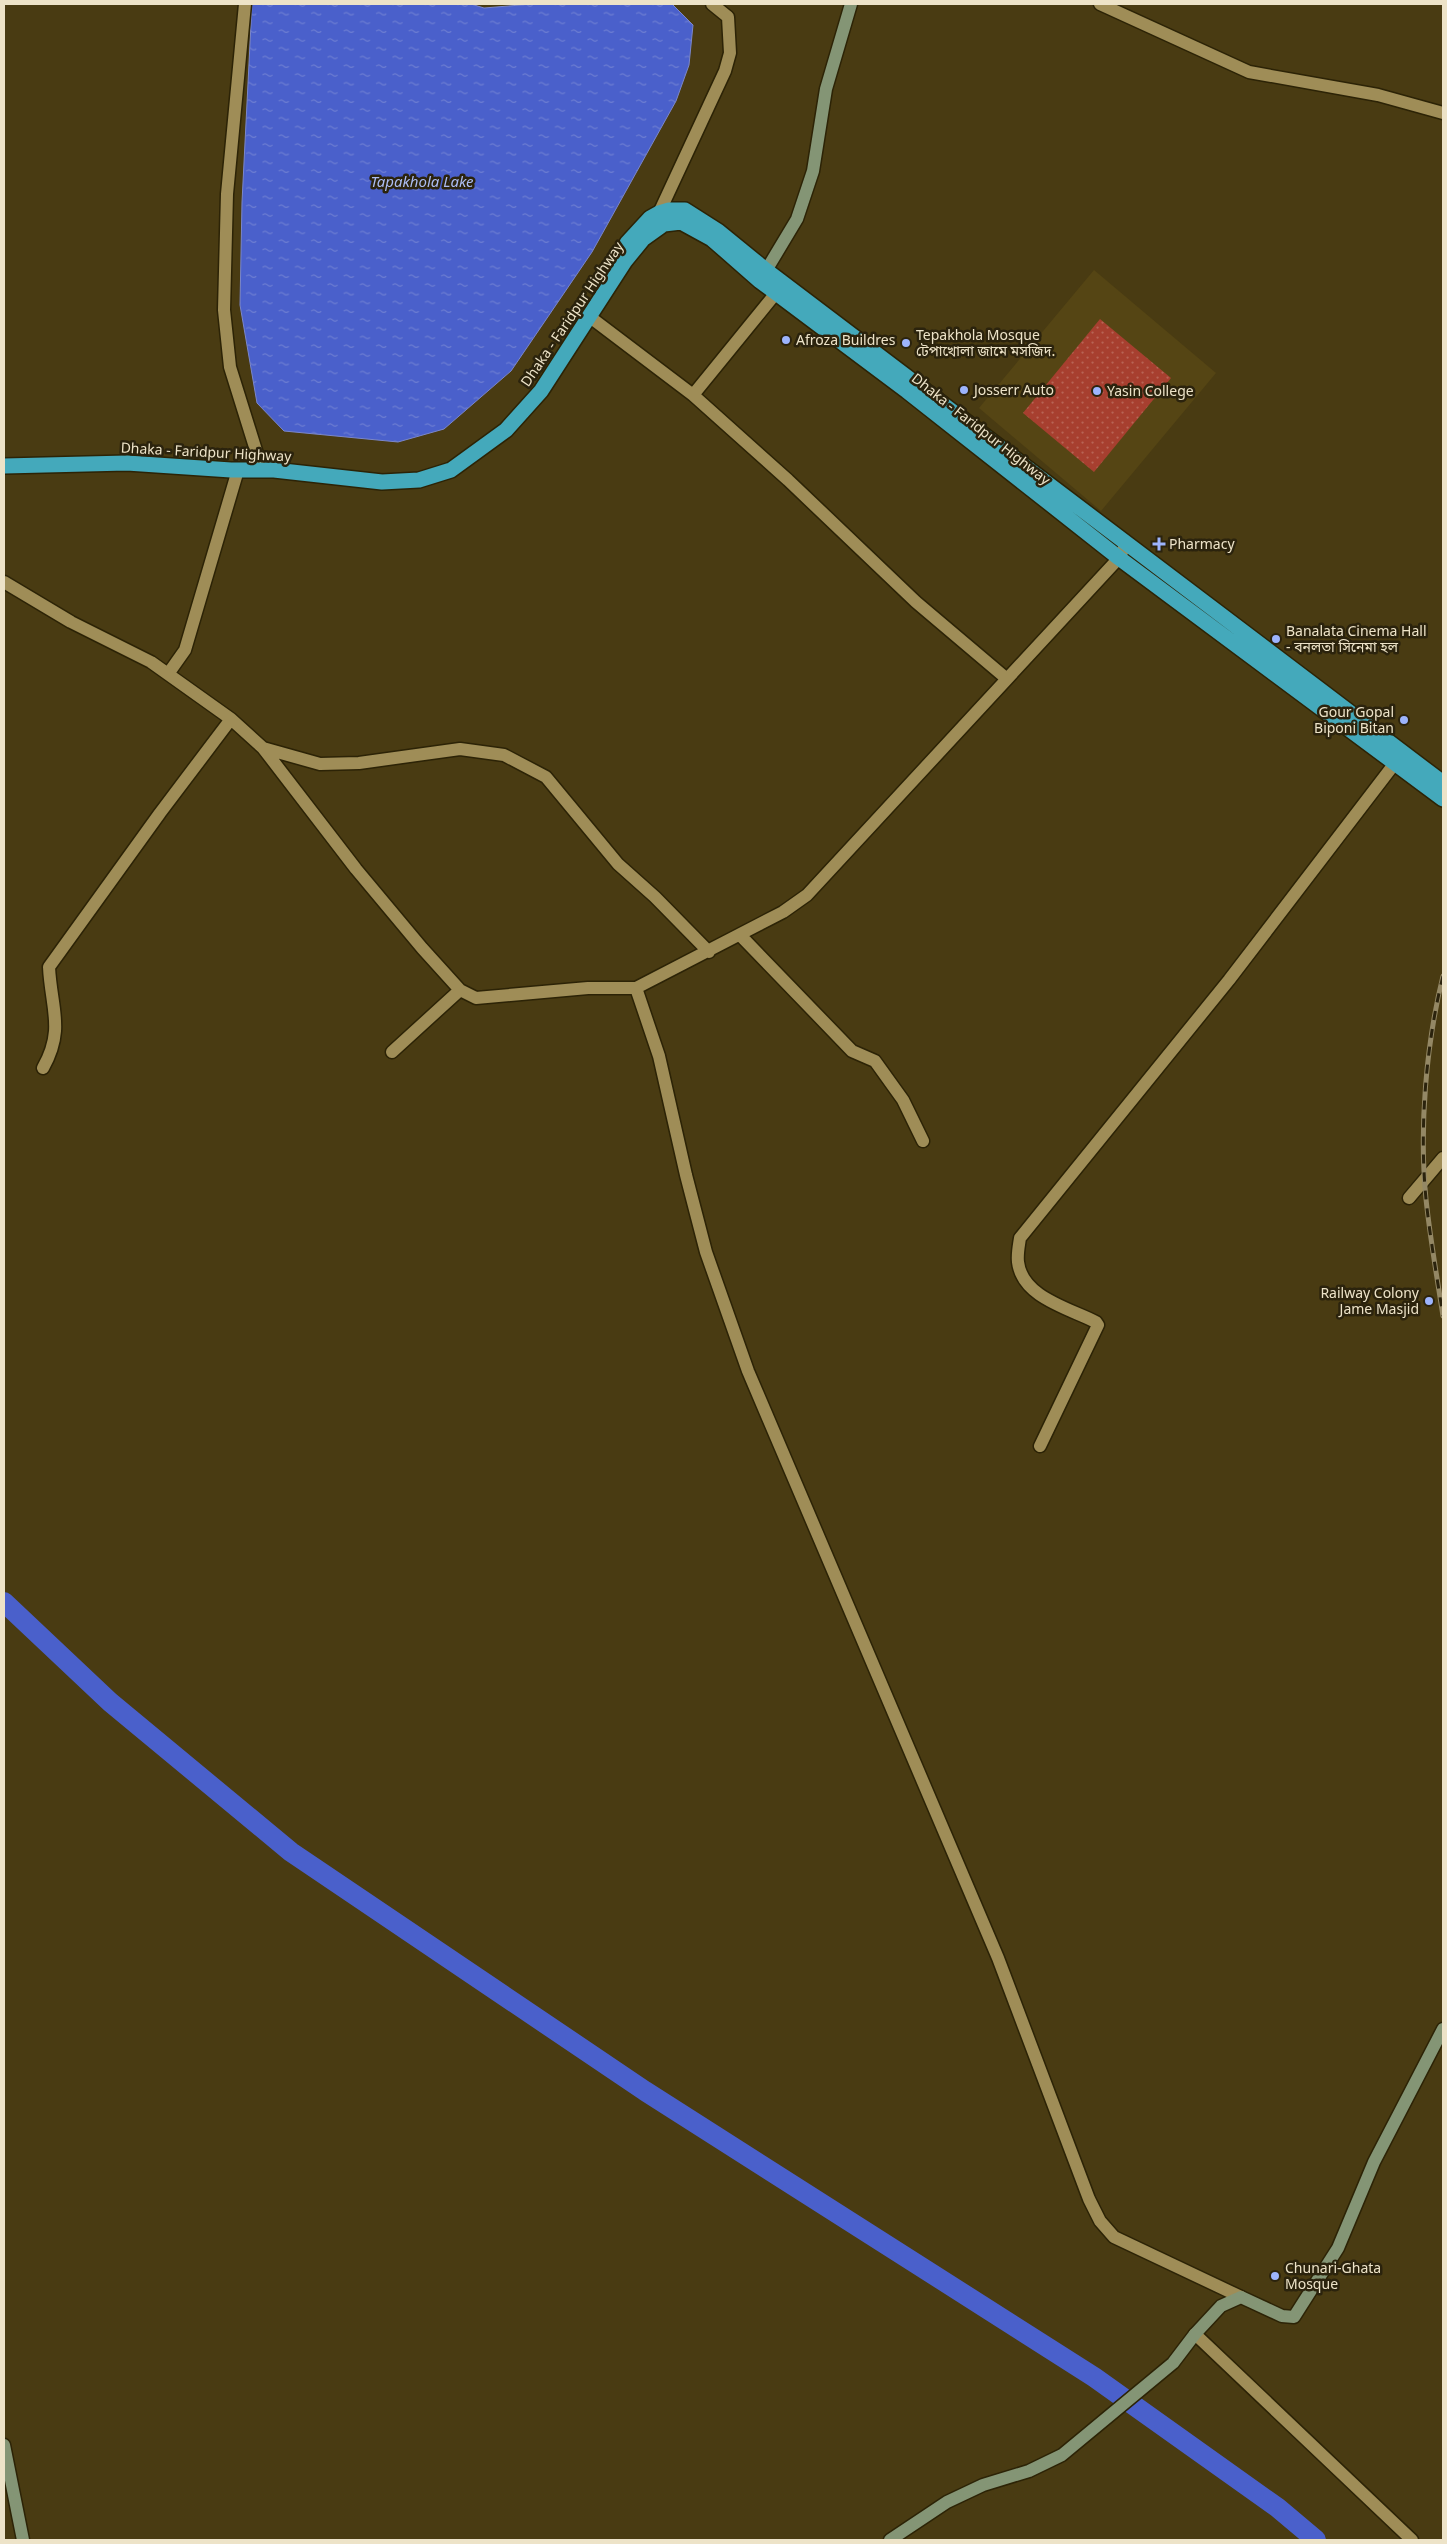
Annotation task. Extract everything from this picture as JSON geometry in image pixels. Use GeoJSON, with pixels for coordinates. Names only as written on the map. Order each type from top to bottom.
{"type":"FeatureCollection","features":[{"type":"Feature","properties":{"kind":"highway","name":"Dhaka - Faridpur Highway"},"geometry":{"type":"LineString","coordinates":[[233,467],[259,460],[382,472],[417,470],[447,461],[503,427],[534,385],[617,255],[650,218],[659,213],[685,210],[718,231],[763,276],[776,293],[910,387],[1126,544],[1222,626],[1443,799]]}},
{"type":"Feature","properties":{"kind":"highway","name":"Dhaka - Faridpur Highway"},"geometry":{"type":"LineString","coordinates":[[4,457],[35,460],[233,467],[382,482],[419,480],[451,470],[503,427],[541,391],[625,261],[643,239],[664,224],[681,222],[712,239],[910,387],[1119,558],[1222,626],[1443,783]]}},
{"type":"Feature","properties":{"kind":"highway","name":"Dhaka - Faridpur Highway"},"geometry":{"type":"LineString","coordinates":[[4,466],[35,460]]}},
{"type":"Feature","properties":{"kind":"street"},"geometry":{"type":"LineString","coordinates":[[245,4],[227,194],[224,310],[230,367],[259,460]]}},
{"type":"Feature","properties":{"kind":"street"},"geometry":{"type":"LineString","coordinates":[[712,4],[728,17]]}},
{"type":"Feature","properties":{"kind":"street"},"geometry":{"type":"LineString","coordinates":[[659,213],[725,71],[730,53],[729,4]]}},
{"type":"Feature","properties":{"kind":"street"},"geometry":{"type":"LineString","coordinates":[[763,276],[797,219],[813,171],[826,89],[851,4]]}},
{"type":"Feature","properties":{"kind":"street"},"geometry":{"type":"LineString","coordinates":[[1100,4],[1249,72],[1378,95],[1443,113]]}},
{"type":"Feature","properties":{"kind":"street"},"geometry":{"type":"LineString","coordinates":[[693,395],[776,293]]}},
{"type":"Feature","properties":{"kind":"street"},"geometry":{"type":"LineString","coordinates":[[590,317],[693,395],[788,480],[916,602],[1007,679]]}},
{"type":"Feature","properties":{"kind":"street"},"geometry":{"type":"LineString","coordinates":[[168,674],[185,650],[233,467]]}},
{"type":"Feature","properties":{"kind":"street"},"geometry":{"type":"LineString","coordinates":[[4,582],[70,622],[151,662],[231,719],[263,748],[356,869],[460,990],[476,998],[588,988],[636,988],[783,912],[807,895],[1119,558],[1126,544]]}},
{"type":"Feature","properties":{"kind":"street"},"geometry":{"type":"LineString","coordinates":[[43,1068],[56,1038],[49,967],[160,813],[231,719]]}},
{"type":"Feature","properties":{"kind":"street"},"geometry":{"type":"LineString","coordinates":[[263,748],[320,764],[368,762],[460,749],[504,755],[546,778],[618,864],[655,897],[708,952]]}},
{"type":"Feature","properties":{"kind":"street"},"geometry":{"type":"LineString","coordinates":[[1040,1446],[1098,1325],[1096,1322],[1033,1291],[1024,1279],[1018,1261],[1020,1238],[1222,987],[1395,763]]}},
{"type":"Feature","properties":{"kind":"street"},"geometry":{"type":"LineString","coordinates":[[740,935],[852,1051],[875,1061],[902,1100],[923,1141]]}},
{"type":"Feature","properties":{"kind":"street"},"geometry":{"type":"LineString","coordinates":[[636,988],[659,1056],[686,1176],[706,1252],[748,1371],[998,1958],[1089,2198],[1100,2221],[1114,2237],[1282,2316],[1294,2316],[1338,2248],[1374,2162],[1443,2029]]}},
{"type":"Feature","properties":{"kind":"street"},"geometry":{"type":"LineString","coordinates":[[392,1052],[460,990]]}},
{"type":"Feature","properties":{"kind":"street"},"geometry":{"type":"LineString","coordinates":[[1409,1198],[1443,1158]]}},
{"type":"Feature","properties":{"kind":"street"},"geometry":{"type":"LineString","coordinates":[[890,2540],[947,2502],[983,2485],[1029,2471],[1062,2455],[1173,2363],[1195,2334],[1221,2306],[1241,2297]]}},
{"type":"Feature","properties":{"kind":"street"},"geometry":{"type":"LineString","coordinates":[[1195,2334],[1412,2540]]}},
{"type":"Feature","properties":{"kind":"street"},"geometry":{"type":"LineString","coordinates":[[4,2445],[23,2540]]}},
{"type":"Feature","properties":{"kind":"shaded area","name":"Yasin College"},"geometry":{"type":"Polygon","coordinates":[[[1094,270],[1216,373],[1101,511],[979,408],[1094,270]]]}},
{"type":"Feature","properties":{"kind":"shaded area"},"geometry":{"type":"Polygon","coordinates":[[[1100,319],[1171,378],[1094,472],[1023,413],[1100,319]]]}},
{"type":"Feature","properties":{"kind":"water","name":"Tapakhola Lake"},"geometry":{"type":"Polygon","coordinates":[[[252,4],[471,4],[484,8],[533,4],[672,4],[693,25],[689,65],[676,101],[592,252],[511,371],[444,429],[398,442],[284,431],[257,403],[240,305],[242,202],[252,4]]]}},
{"type":"Feature","properties":{"kind":"waterway"},"geometry":{"type":"LineString","coordinates":[[4,1602],[110,1702],[291,1852],[645,2091],[1094,2377],[1278,2508],[1316,2540]]}},
{"type":"Feature","properties":{"kind":"railway"},"geometry":{"type":"LineString","coordinates":[[1443,976],[1428,1058],[1423,1144],[1428,1214],[1443,1316]]}},
{"type":"Feature","properties":{"kind":"place","name":"Afroza Buildres"},"geometry":{"type":"Point","coordinates":[786,340]}},
{"type":"Feature","properties":{"kind":"place","name":"Tepakhola Mosque টেপাখোলা জামে মসজিদ."},"geometry":{"type":"Point","coordinates":[906,343]}},
{"type":"Feature","properties":{"kind":"place","name":"Josserr Auto"},"geometry":{"type":"Point","coordinates":[964,390]}},
{"type":"Feature","properties":{"kind":"place","name":"Yasin College"},"geometry":{"type":"Point","coordinates":[1097,391]}},
{"type":"Feature","properties":{"kind":"place","name":"Pharmacy"},"geometry":{"type":"Point","coordinates":[1159,544]}},
{"type":"Feature","properties":{"kind":"place","name":"Banalata Cinema Hall - বনলতা সিনেমা হল"},"geometry":{"type":"Point","coordinates":[1276,639]}},
{"type":"Feature","properties":{"kind":"place","name":"Gour Gopal Biponi Bitan"},"geometry":{"type":"Point","coordinates":[1404,720]}},
{"type":"Feature","properties":{"kind":"place","name":"Railway Colony Jame Masjid"},"geometry":{"type":"Point","coordinates":[1429,1301]}},
{"type":"Feature","properties":{"kind":"place","name":"Chunari-Ghata Mosque"},"geometry":{"type":"Point","coordinates":[1275,2276]}}]}
